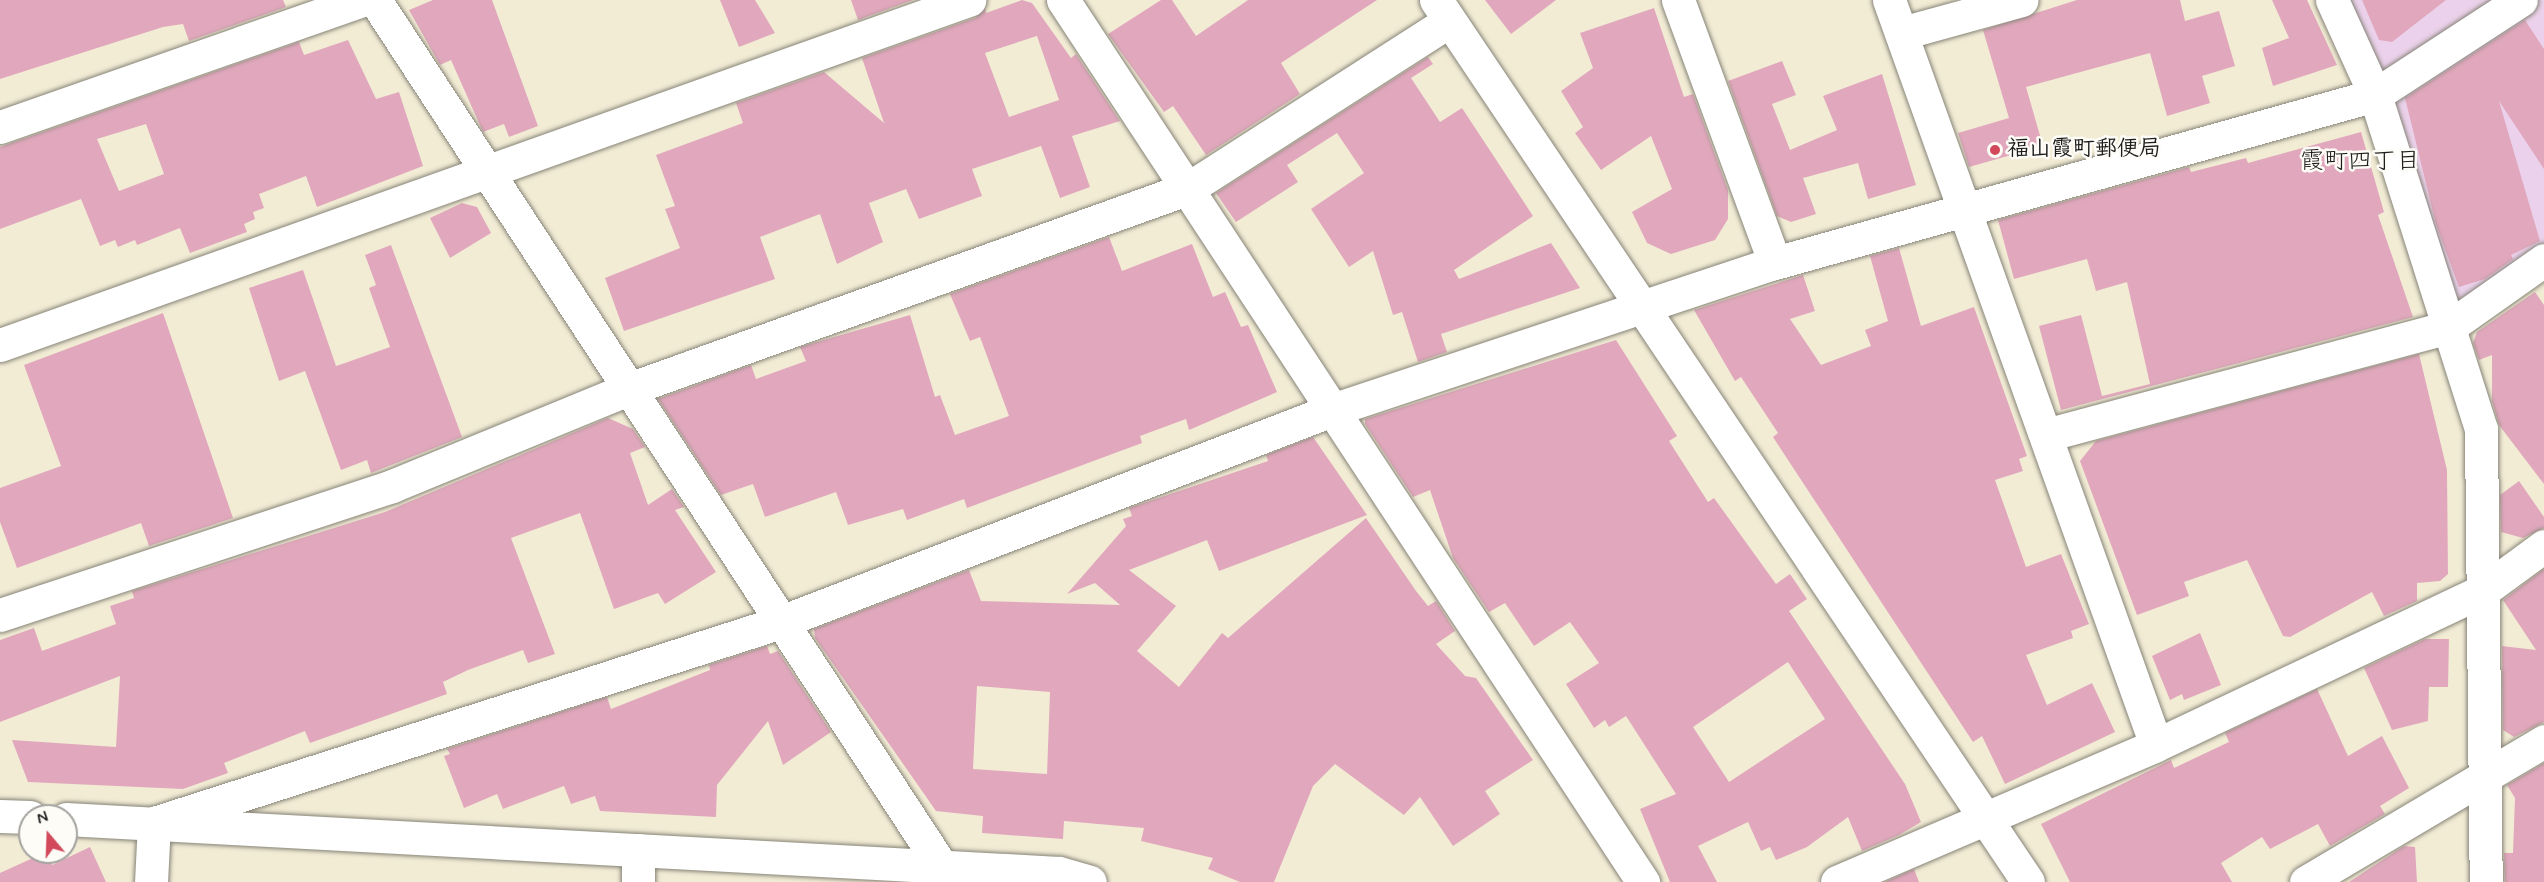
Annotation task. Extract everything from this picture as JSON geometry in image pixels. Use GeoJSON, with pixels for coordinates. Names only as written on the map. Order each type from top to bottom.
{"type":"FeatureCollection","features":[{"type":"Feature","properties":{"kind":"street"},"geometry":{"type":"LineString","coordinates":[[0,127],[363,0]]}},
{"type":"Feature","properties":{"kind":"street"},"geometry":{"type":"LineString","coordinates":[[375,0],[485,172],[629,389],[778,623],[942,867]]}},
{"type":"Feature","properties":{"kind":"street"},"geometry":{"type":"LineString","coordinates":[[0,345],[969,0]]}},
{"type":"Feature","properties":{"kind":"street"},"geometry":{"type":"LineString","coordinates":[[1063,0],[1189,188],[1332,410],[1643,882]]}},
{"type":"Feature","properties":{"kind":"street"},"geometry":{"type":"LineString","coordinates":[[1678,0],[1775,263]]}},
{"type":"Feature","properties":{"kind":"street"},"geometry":{"type":"LineString","coordinates":[[1889,0],[2156,745]]}},
{"type":"Feature","properties":{"kind":"street"},"geometry":{"type":"LineString","coordinates":[[1902,33],[2022,0]]}},
{"type":"Feature","properties":{"kind":"street"},"geometry":{"type":"LineString","coordinates":[[2332,0],[2375,94],[2481,429],[2487,774],[2486,882]]}},
{"type":"Feature","properties":{"kind":"street"},"geometry":{"type":"LineString","coordinates":[[154,823],[778,623],[1332,410],[1643,309],[1775,263],[1964,206],[2375,94],[2521,0]]}},
{"type":"Feature","properties":{"kind":"street"},"geometry":{"type":"LineString","coordinates":[[0,615],[392,486],[629,389],[1189,188],[1442,10],[1988,816],[2028,882]]}},
{"type":"Feature","properties":{"kind":"street"},"geometry":{"type":"LineString","coordinates":[[2046,435],[2449,327],[2544,260]]}},
{"type":"Feature","properties":{"kind":"street"},"geometry":{"type":"LineString","coordinates":[[1836,882],[2156,745],[2484,590],[2544,546]]}},
{"type":"Feature","properties":{"kind":"street"},"geometry":{"type":"LineString","coordinates":[[2306,882],[2544,741]]}},
{"type":"Feature","properties":{"kind":"street"},"geometry":{"type":"LineString","coordinates":[[78,820],[1059,873],[1090,882]]}},
{"type":"Feature","properties":{"kind":"street"},"geometry":{"type":"LineString","coordinates":[[151,882],[154,823]]}},
{"type":"Feature","properties":{"kind":"street"},"geometry":{"type":"LineString","coordinates":[[638,850],[638,882]]}},
{"type":"Feature","properties":{"kind":"shaded area"},"geometry":{"type":"Polygon","coordinates":[[[2335,0],[2544,0],[2544,263],[2443,338],[2335,0]]]}},
{"type":"Feature","properties":{"kind":"building"},"geometry":{"type":"Polygon","coordinates":[[[0,0],[283,0],[286,7],[189,41],[183,24],[163,27],[0,79],[0,0]]]}},
{"type":"Feature","properties":{"kind":"building"},"geometry":{"type":"Polygon","coordinates":[[[433,0],[492,0],[538,126],[509,137],[504,124],[483,132],[451,60],[440,65],[409,10],[433,0]]]}},
{"type":"Feature","properties":{"kind":"building"},"geometry":{"type":"Polygon","coordinates":[[[720,0],[755,0],[775,33],[739,47],[720,0]]]}},
{"type":"Feature","properties":{"kind":"building"},"geometry":{"type":"Polygon","coordinates":[[[851,0],[913,0],[858,20],[851,0]]]}},
{"type":"Feature","properties":{"kind":"building"},"geometry":{"type":"Polygon","coordinates":[[[1022,0],[1032,3],[1071,58],[1076,54],[1120,121],[1072,136],[1090,187],[1060,198],[1041,146],[972,169],[982,196],[919,219],[906,189],[869,203],[883,242],[837,264],[820,214],[760,237],[775,279],[624,331],[605,278],[680,248],[665,209],[675,206],[656,155],[743,123],[736,103],[824,72],[884,123],[862,58],[975,18],[985,8],[986,13],[1022,0]],[[1037,36],[985,53],[1009,117],[1059,100],[1037,36]]]}},
{"type":"Feature","properties":{"kind":"building"},"geometry":{"type":"Polygon","coordinates":[[[1161,0],[1172,0],[1196,36],[1248,0],[1377,0],[1281,63],[1300,94],[1206,155],[1173,106],[1164,112],[1108,34],[1161,0]]]}},
{"type":"Feature","properties":{"kind":"building"},"geometry":{"type":"Polygon","coordinates":[[[1485,0],[1556,0],[1511,34],[1485,0]]]}},
{"type":"Feature","properties":{"kind":"building"},"geometry":{"type":"Polygon","coordinates":[[[2077,0],[2180,0],[2185,21],[2219,11],[2235,66],[2202,76],[2210,103],[2167,116],[2150,53],[2026,87],[2043,146],[1969,167],[1958,133],[2009,118],[1983,30],[2077,0]]]}},
{"type":"Feature","properties":{"kind":"building"},"geometry":{"type":"Polygon","coordinates":[[[2272,0],[2307,0],[2337,65],[2273,86],[2262,48],[2289,38],[2272,0]]]}},
{"type":"Feature","properties":{"kind":"building"},"geometry":{"type":"Polygon","coordinates":[[[2362,0],[2446,0],[2392,42],[2379,40],[2362,0]]]}},
{"type":"Feature","properties":{"kind":"building"},"geometry":{"type":"Polygon","coordinates":[[[1654,8],[1684,97],[1693,94],[1728,190],[1728,219],[1715,240],[1671,254],[1647,243],[1632,212],[1672,189],[1651,136],[1601,170],[1575,133],[1583,127],[1561,91],[1593,68],[1580,33],[1654,8]]]}},
{"type":"Feature","properties":{"kind":"building"},"geometry":{"type":"Polygon","coordinates":[[[2525,20],[2544,49],[2544,169],[2499,101],[2540,241],[2511,255],[2513,259],[2485,279],[2459,287],[2436,224],[2405,98],[2525,20]]]}},
{"type":"Feature","properties":{"kind":"building"},"geometry":{"type":"Polygon","coordinates":[[[348,40],[376,99],[399,92],[423,166],[317,207],[306,176],[259,194],[264,208],[253,212],[255,219],[244,224],[247,232],[190,253],[180,228],[137,245],[135,240],[118,247],[115,240],[100,246],[81,199],[0,229],[0,147],[299,42],[304,55],[348,40]],[[146,124],[97,139],[119,191],[164,174],[146,124]]]}},
{"type":"Feature","properties":{"kind":"building"},"geometry":{"type":"Polygon","coordinates":[[[1428,57],[1433,64],[1411,78],[1440,122],[1462,108],[1533,216],[1454,270],[1459,279],[1551,243],[1580,288],[1441,334],[1447,352],[1418,362],[1402,312],[1393,315],[1373,251],[1349,267],[1311,209],[1364,173],[1337,133],[1287,165],[1298,182],[1236,222],[1216,193],[1428,57]]]}},
{"type":"Feature","properties":{"kind":"building"},"geometry":{"type":"Polygon","coordinates":[[[1782,61],[1796,95],[1772,104],[1790,150],[1837,130],[1823,96],[1882,74],[1916,185],[1868,199],[1858,163],[1803,178],[1816,214],[1791,222],[1777,216],[1728,81],[1782,61]]]}},
{"type":"Feature","properties":{"kind":"building"},"geometry":{"type":"Polygon","coordinates":[[[2361,132],[2384,212],[2378,215],[2413,317],[2061,410],[2039,326],[2081,315],[2102,396],[2150,384],[2127,282],[2096,291],[2087,259],[2014,279],[1998,220],[2189,167],[2191,172],[2246,158],[2248,163],[2361,132]]]}},
{"type":"Feature","properties":{"kind":"building"},"geometry":{"type":"Polygon","coordinates":[[[462,203],[477,207],[491,233],[450,258],[430,218],[462,203]]]}},
{"type":"Feature","properties":{"kind":"building"},"geometry":{"type":"Polygon","coordinates":[[[1109,237],[1122,271],[1192,244],[1213,297],[1225,292],[1241,327],[1248,325],[1277,392],[1189,430],[1186,419],[1140,436],[1142,443],[967,508],[964,499],[907,520],[903,509],[848,525],[836,492],[765,517],[753,484],[721,495],[658,399],[751,365],[756,379],[806,361],[800,347],[910,315],[935,397],[940,395],[955,435],[1009,416],[980,337],[970,341],[950,294],[1109,237]]]}},
{"type":"Feature","properties":{"kind":"building"},"geometry":{"type":"Polygon","coordinates":[[[391,245],[462,437],[371,473],[367,460],[341,470],[305,371],[279,381],[249,288],[303,270],[336,366],[390,347],[369,288],[376,285],[365,255],[391,245]]]}},
{"type":"Feature","properties":{"kind":"building"},"geometry":{"type":"Polygon","coordinates":[[[1899,248],[1921,326],[1974,307],[2027,456],[2019,459],[2023,471],[1995,480],[2026,567],[2061,554],[2089,624],[2071,631],[2073,638],[2026,655],[2047,705],[2092,683],[2115,732],[2005,784],[1982,736],[1973,742],[1773,437],[1778,433],[1741,377],[1735,381],[1694,310],[1803,275],[1815,311],[1790,319],[1821,365],[1871,346],[1865,330],[1888,321],[1870,256],[1899,248]]]}},
{"type":"Feature","properties":{"kind":"building"},"geometry":{"type":"Polygon","coordinates":[[[2535,292],[2544,305],[2544,484],[2499,425],[2492,401],[2492,355],[2479,360],[2473,343],[2477,332],[2535,292]]]}},
{"type":"Feature","properties":{"kind":"building"},"geometry":{"type":"Polygon","coordinates":[[[163,313],[233,518],[149,546],[141,523],[17,568],[0,522],[0,488],[61,466],[24,365],[163,313]]]}},
{"type":"Feature","properties":{"kind":"building"},"geometry":{"type":"Polygon","coordinates":[[[1616,340],[1677,436],[1669,441],[1708,502],[1714,498],[1776,584],[1790,574],[1807,599],[1789,611],[1905,784],[1921,822],[1899,835],[1862,851],[1848,817],[1807,847],[1776,860],[1770,847],[1761,851],[1748,822],[1698,846],[1717,882],[1670,882],[1640,809],[1676,794],[1626,716],[1609,727],[1605,720],[1594,728],[1566,684],[1599,663],[1570,622],[1534,646],[1505,603],[1489,612],[1453,558],[1430,490],[1413,497],[1365,424],[1365,419],[1616,340]],[[1788,662],[1693,727],[1729,782],[1825,719],[1788,662]]]}},
{"type":"Feature","properties":{"kind":"building"},"geometry":{"type":"Polygon","coordinates":[[[2419,354],[2447,470],[2448,574],[2440,581],[2417,583],[2417,601],[2384,616],[2372,592],[2290,637],[2283,636],[2247,560],[2184,582],[2189,596],[2137,615],[2080,461],[2096,441],[2419,354]]]}},
{"type":"Feature","properties":{"kind":"building"},"geometry":{"type":"Polygon","coordinates":[[[608,418],[633,429],[645,447],[630,453],[648,505],[672,489],[684,507],[675,510],[716,572],[665,604],[658,593],[614,609],[580,513],[511,538],[555,654],[528,663],[523,650],[468,670],[443,682],[447,694],[310,743],[305,731],[224,763],[228,773],[183,789],[28,782],[12,740],[116,747],[120,676],[0,722],[0,640],[34,628],[42,651],[116,624],[110,606],[134,598],[132,591],[385,512],[608,418]]]}},
{"type":"Feature","properties":{"kind":"building"},"geometry":{"type":"Polygon","coordinates":[[[1313,437],[1367,515],[1219,571],[1207,540],[1129,570],[1176,606],[1137,651],[1179,687],[1222,633],[1228,638],[1366,518],[1416,591],[1428,606],[1436,601],[1455,631],[1436,644],[1465,676],[1476,678],[1533,760],[1485,791],[1500,814],[1453,846],[1420,797],[1404,815],[1335,764],[1313,786],[1274,882],[1240,882],[1208,869],[1213,858],[1141,841],[1144,828],[1064,821],[1063,839],[982,833],[983,816],[936,811],[815,638],[814,629],[969,570],[981,601],[1120,605],[1095,583],[1067,594],[1126,526],[1123,519],[1132,516],[1129,508],[1268,461],[1266,455],[1313,437]],[[977,686],[973,769],[1047,774],[1050,692],[977,686]]]}},
{"type":"Feature","properties":{"kind":"building"},"geometry":{"type":"Polygon","coordinates":[[[2519,481],[2544,517],[2544,528],[2523,538],[2501,532],[2500,495],[2519,481]]]}},
{"type":"Feature","properties":{"kind":"building"},"geometry":{"type":"Polygon","coordinates":[[[2544,569],[2544,722],[2514,737],[2503,730],[2502,646],[2536,650],[2503,600],[2544,569]]]}},
{"type":"Feature","properties":{"kind":"building"},"geometry":{"type":"Polygon","coordinates":[[[2200,633],[2221,685],[2184,700],[2182,694],[2170,700],[2152,656],[2200,633]]]}},
{"type":"Feature","properties":{"kind":"building"},"geometry":{"type":"Polygon","coordinates":[[[2425,639],[2449,639],[2448,687],[2429,687],[2428,721],[2392,730],[2364,668],[2425,639]]]}},
{"type":"Feature","properties":{"kind":"building"},"geometry":{"type":"Polygon","coordinates":[[[767,646],[770,654],[778,651],[831,732],[783,765],[768,721],[717,785],[716,817],[600,811],[595,796],[571,804],[564,786],[503,809],[497,794],[464,808],[444,756],[450,754],[447,749],[607,697],[611,709],[710,670],[709,665],[767,646]]]}},
{"type":"Feature","properties":{"kind":"building"},"geometry":{"type":"Polygon","coordinates":[[[2317,689],[2348,756],[2382,736],[2409,788],[2380,806],[2385,814],[2330,846],[2318,824],[2270,849],[2262,837],[2221,863],[2232,882],[2070,882],[2041,824],[2171,760],[2174,768],[2229,742],[2225,733],[2317,689]]]}},
{"type":"Feature","properties":{"kind":"building"},"geometry":{"type":"Polygon","coordinates":[[[2544,763],[2544,882],[2505,882],[2504,853],[2513,853],[2515,798],[2507,785],[2544,763]]]}},
{"type":"Feature","properties":{"kind":"building"},"geometry":{"type":"Polygon","coordinates":[[[2404,846],[2415,847],[2417,882],[2349,882],[2404,846]]]}},
{"type":"Feature","properties":{"kind":"building"},"geometry":{"type":"Polygon","coordinates":[[[90,847],[106,882],[0,882],[0,873],[20,864],[78,864],[78,853],[90,847]]]}},
{"type":"Feature","properties":{"kind":"building"},"geometry":{"type":"Polygon","coordinates":[[[1914,869],[1919,882],[1885,882],[1914,869]]]}},
{"type":"Feature","properties":{"kind":"place","name":"福山霞町郵便局"},"geometry":{"type":"Point","coordinates":[1995,150]}},
{"type":"Feature","properties":{"kind":"district","name":"霞町四丁目"},"geometry":{"type":"Point","coordinates":[2360,162]}}]}
